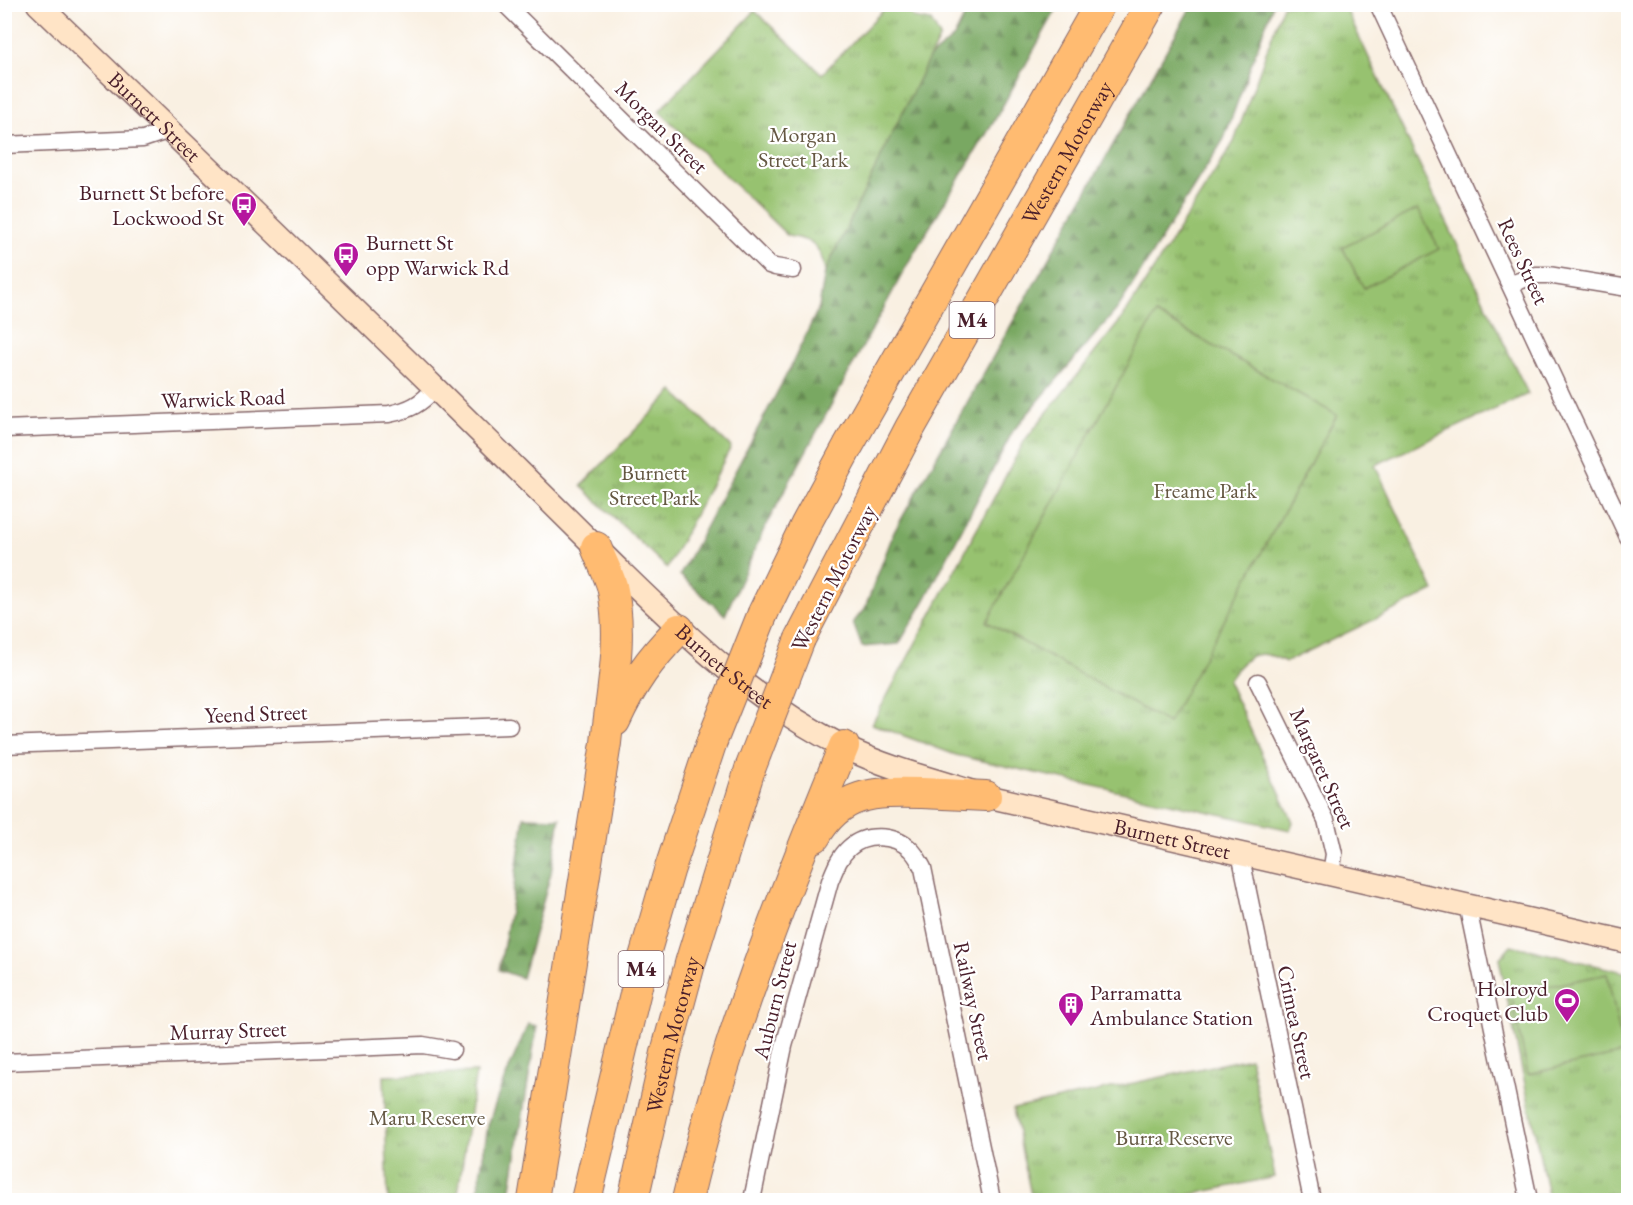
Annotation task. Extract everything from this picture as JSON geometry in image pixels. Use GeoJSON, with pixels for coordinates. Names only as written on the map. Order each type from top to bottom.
{"type":"FeatureCollection","features":[{"type":"Feature","properties":{"kind":"highway","name":"Western Motorway"},"geometry":{"type":"LineString","coordinates":[[586,1200],[643,961],[669,871],[712,741],[763,613],[806,524],[848,446],[1100,4]]}},
{"type":"Feature","properties":{"kind":"highway","name":"Western Motorway"},"geometry":{"type":"LineString","coordinates":[[633,1200],[666,1053],[691,960],[750,769],[800,639],[910,428],[1151,4]]}},
{"type":"Feature","properties":{"kind":"highway"},"geometry":{"type":"LineString","coordinates":[[533,1200],[606,743],[617,625],[611,584],[596,547]]}},
{"type":"Feature","properties":{"kind":"highway"},"geometry":{"type":"LineString","coordinates":[[606,743],[637,677],[651,658],[679,629]]}},
{"type":"Feature","properties":{"kind":"highway"},"geometry":{"type":"LineString","coordinates":[[687,1200],[720,1081],[751,982],[844,746]]}},
{"type":"Feature","properties":{"kind":"highway"},"geometry":{"type":"LineString","coordinates":[[785,892],[823,824],[838,808],[852,801],[866,795],[888,792],[986,796]]}},
{"type":"Feature","properties":{"kind":"main road","name":"Burnett Street"},"geometry":{"type":"LineString","coordinates":[[38,4],[435,388],[679,629],[752,690],[787,714],[844,746],[922,776],[986,796],[1629,942]]}},
{"type":"Feature","properties":{"kind":"street","name":"Morgan Street"},"geometry":{"type":"LineString","coordinates":[[505,4],[769,265],[792,270]]}},
{"type":"Feature","properties":{"kind":"street","name":"Rees Street"},"geometry":{"type":"LineString","coordinates":[[1378,4],[1629,537]]}},
{"type":"Feature","properties":{"kind":"street"},"geometry":{"type":"LineString","coordinates":[[4,145],[143,139],[170,130]]}},
{"type":"Feature","properties":{"kind":"street"},"geometry":{"type":"LineString","coordinates":[[1510,284],[1536,275],[1548,275],[1629,288]]}},
{"type":"Feature","properties":{"kind":"street","name":"Warwick Road"},"geometry":{"type":"LineString","coordinates":[[4,429],[389,414],[405,411],[419,404],[435,388]]}},
{"type":"Feature","properties":{"kind":"street","name":"Margaret Street"},"geometry":{"type":"LineString","coordinates":[[1258,682],[1331,833],[1334,854],[1331,874]]}},
{"type":"Feature","properties":{"kind":"street","name":"Yeend Street"},"geometry":{"type":"LineString","coordinates":[[4,745],[509,726]]}},
{"type":"Feature","properties":{"kind":"street","name":"Auburn Street"},"geometry":{"type":"LineString","coordinates":[[752,1200],[784,1046],[830,881],[841,857],[850,847],[868,838],[878,837]]}},
{"type":"Feature","properties":{"kind":"street","name":"Railway Street"},"geometry":{"type":"LineString","coordinates":[[878,837],[898,841],[908,847],[916,855],[923,868],[992,1200]]}},
{"type":"Feature","properties":{"kind":"street","name":"Crimea Street"},"geometry":{"type":"LineString","coordinates":[[1240,853],[1312,1200]]}},
{"type":"Feature","properties":{"kind":"street"},"geometry":{"type":"LineString","coordinates":[[1467,904],[1529,1200]]}},
{"type":"Feature","properties":{"kind":"street","name":"Murray Street"},"geometry":{"type":"LineString","coordinates":[[4,1062],[423,1045],[452,1050]]}},
{"type":"Feature","properties":{"kind":"green space","name":"Morgan Street Park"},"geometry":{"type":"Polygon","coordinates":[[[888,5],[902,5],[914,18],[931,21],[940,37],[825,272],[821,256],[815,246],[810,242],[788,236],[659,111],[755,11],[822,74],[888,5]]]}},
{"type":"Feature","properties":{"kind":"green space"},"geometry":{"type":"Polygon","coordinates":[[[970,5],[1059,5],[993,123],[912,256],[765,527],[725,615],[680,575],[790,368],[819,307],[825,272],[929,58],[954,37],[970,5]]]}},
{"type":"Feature","properties":{"kind":"green space"},"geometry":{"type":"Polygon","coordinates":[[[1192,5],[1273,5],[1224,139],[1118,308],[1013,431],[926,598],[899,644],[862,647],[853,623],[865,608],[894,532],[1192,5]]]}},
{"type":"Feature","properties":{"kind":"green space","name":"Freame Park"},"geometry":{"type":"Polygon","coordinates":[[[1283,5],[1344,5],[1528,394],[1375,465],[1434,591],[1286,662],[1276,657],[1259,654],[1246,659],[1228,681],[1293,822],[1290,830],[956,755],[872,724],[1025,440],[1124,316],[1234,142],[1283,5]]]}},
{"type":"Feature","properties":{"kind":"green space"},"geometry":{"type":"Polygon","coordinates":[[[1418,209],[1439,249],[1364,288],[1342,247],[1418,209]]]}},
{"type":"Feature","properties":{"kind":"green space"},"geometry":{"type":"Polygon","coordinates":[[[1156,314],[1337,415],[1168,723],[987,622],[1156,314]]]}},
{"type":"Feature","properties":{"kind":"green space","name":"Burnett Street Park"},"geometry":{"type":"Polygon","coordinates":[[[673,391],[731,447],[667,568],[581,486],[673,391]]]}},
{"type":"Feature","properties":{"kind":"green space"},"geometry":{"type":"Polygon","coordinates":[[[524,817],[560,818],[551,873],[522,978],[499,970],[524,817]]]}},
{"type":"Feature","properties":{"kind":"green space"},"geometry":{"type":"Polygon","coordinates":[[[1511,945],[1628,973],[1628,1200],[1549,1200],[1499,959],[1511,945]]]}},
{"type":"Feature","properties":{"kind":"green space","name":"Holroyd Croquet Club"},"geometry":{"type":"Polygon","coordinates":[[[1607,974],[1624,1053],[1528,1074],[1511,994],[1607,974]]]}},
{"type":"Feature","properties":{"kind":"green space"},"geometry":{"type":"Polygon","coordinates":[[[528,1024],[537,1026],[509,1200],[476,1200],[488,1125],[528,1024]]]}},
{"type":"Feature","properties":{"kind":"green space","name":"Burra Reserve"},"geometry":{"type":"Polygon","coordinates":[[[1250,1058],[1275,1177],[1164,1200],[1032,1200],[1013,1109],[1250,1058]]]}},
{"type":"Feature","properties":{"kind":"green space","name":"Maru Reserve"},"geometry":{"type":"Polygon","coordinates":[[[476,1072],[457,1200],[388,1200],[384,1076],[476,1072]]]}},
{"type":"Feature","properties":{"kind":"place","name":"Burnett St before Lockwood St"},"geometry":{"type":"Point","coordinates":[244,228]}},
{"type":"Feature","properties":{"kind":"place","name":"Burnett St opp Warwick Rd"},"geometry":{"type":"Point","coordinates":[346,278]}},
{"type":"Feature","properties":{"kind":"place","name":"Holroyd Croquet Club"},"geometry":{"type":"Point","coordinates":[1567,1024]}},
{"type":"Feature","properties":{"kind":"place","name":"Parramatta Ambulance Station"},"geometry":{"type":"Point","coordinates":[1071,1028]}}]}
